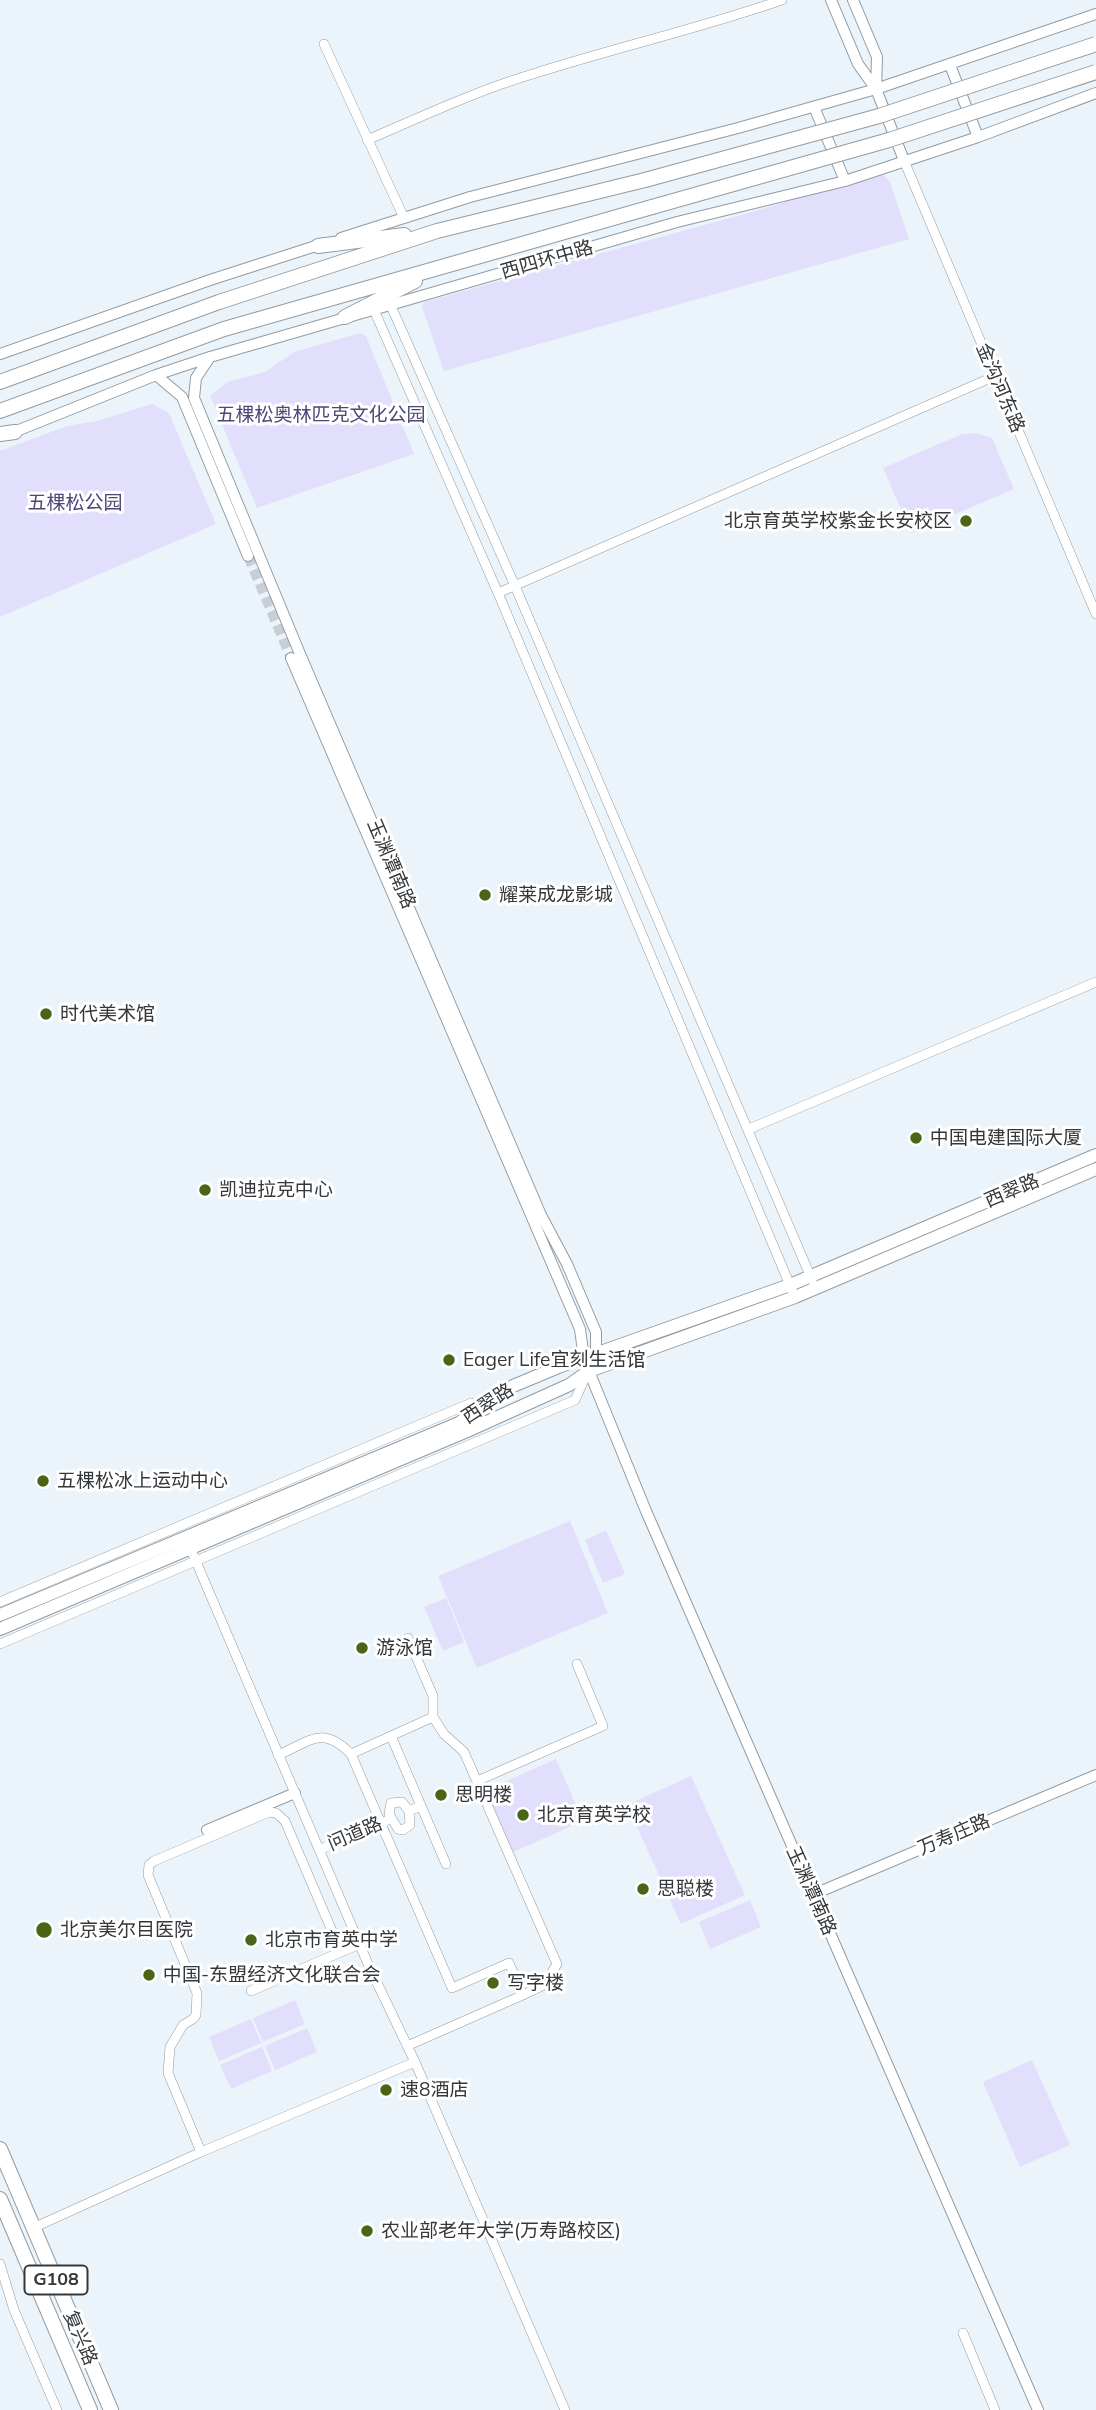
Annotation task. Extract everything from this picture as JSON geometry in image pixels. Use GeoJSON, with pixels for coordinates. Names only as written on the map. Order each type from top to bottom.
{"type":"FeatureCollection","features":[{"type":"Feature","properties":{"kind":"highway"},"geometry":{"type":"LineString","coordinates":[[0,382],[219,302],[437,231],[645,180],[879,116],[1096,44]]}},
{"type":"Feature","properties":{"kind":"highway","name":"西四环中路"},"geometry":{"type":"LineString","coordinates":[[0,411],[224,329],[889,140],[1096,72]]}},
{"type":"Feature","properties":{"kind":"highway"},"geometry":{"type":"LineString","coordinates":[[318,246],[437,231]]}},
{"type":"Feature","properties":{"kind":"highway"},"geometry":{"type":"LineString","coordinates":[[345,317],[443,266]]}},
{"type":"Feature","properties":{"kind":"highway"},"geometry":{"type":"LineString","coordinates":[[0,435],[15,432]]}},
{"type":"Feature","properties":{"kind":"highway","name":"复兴路"},"geometry":{"type":"LineString","coordinates":[[0,2149],[111,2410]]}},
{"type":"Feature","properties":{"kind":"highway","name":"复兴路"},"geometry":{"type":"LineString","coordinates":[[0,2199],[89,2410]]}},
{"type":"Feature","properties":{"kind":"main road","name":"西翠路"},"geometry":{"type":"LineString","coordinates":[[0,1615],[190,1549],[459,1423],[513,1386],[561,1366],[590,1362],[793,1291],[1096,1156]]}},
{"type":"Feature","properties":{"kind":"main road","name":"西翠路"},"geometry":{"type":"LineString","coordinates":[[813,1282],[1096,1169]]}},
{"type":"Feature","properties":{"kind":"main road","name":"西翠路"},"geometry":{"type":"LineString","coordinates":[[0,1629],[569,1385],[590,1362]]}},
{"type":"Feature","properties":{"kind":"street"},"geometry":{"type":"LineString","coordinates":[[367,140],[473,95],[536,73],[718,22],[782,0]]}},
{"type":"Feature","properties":{"kind":"street"},"geometry":{"type":"LineString","coordinates":[[831,0],[858,64],[876,89],[905,163]]}},
{"type":"Feature","properties":{"kind":"street"},"geometry":{"type":"LineString","coordinates":[[853,0],[877,57],[876,89]]}},
{"type":"Feature","properties":{"kind":"street"},"geometry":{"type":"LineString","coordinates":[[0,354],[209,280],[470,197],[876,89],[1096,14]]}},
{"type":"Feature","properties":{"kind":"street"},"geometry":{"type":"LineString","coordinates":[[324,44],[404,218]]}},
{"type":"Feature","properties":{"kind":"street"},"geometry":{"type":"LineString","coordinates":[[950,65],[978,138]]}},
{"type":"Feature","properties":{"kind":"street","name":"西四环中路"},"geometry":{"type":"LineString","coordinates":[[15,432],[210,356],[677,222],[845,181],[978,138],[1096,93]]}},
{"type":"Feature","properties":{"kind":"street"},"geometry":{"type":"LineString","coordinates":[[814,107],[845,181]]}},
{"type":"Feature","properties":{"kind":"street","name":"金沟河东路"},"geometry":{"type":"LineString","coordinates":[[905,163],[1096,614]]}},
{"type":"Feature","properties":{"kind":"street"},"geometry":{"type":"LineString","coordinates":[[391,306],[515,586],[813,1282]]}},
{"type":"Feature","properties":{"kind":"street"},"geometry":{"type":"LineString","coordinates":[[374,310],[498,593],[793,1291]]}},
{"type":"Feature","properties":{"kind":"street","name":"玉渊潭南路"},"geometry":{"type":"LineString","coordinates":[[210,356],[196,378],[194,398],[300,654],[541,1214],[567,1264],[596,1332],[590,1362]]}},
{"type":"Feature","properties":{"kind":"street"},"geometry":{"type":"LineString","coordinates":[[156,375],[182,397],[248,556]]}},
{"type":"Feature","properties":{"kind":"street"},"geometry":{"type":"LineString","coordinates":[[498,593],[995,376]]}},
{"type":"Feature","properties":{"kind":"street","name":"玉渊潭南路"},"geometry":{"type":"LineString","coordinates":[[291,658],[580,1329],[652,1524],[1038,2410]]}},
{"type":"Feature","properties":{"kind":"street"},"geometry":{"type":"LineString","coordinates":[[749,1129],[1096,982]]}},
{"type":"Feature","properties":{"kind":"street"},"geometry":{"type":"LineString","coordinates":[[0,1602],[471,1403],[485,1405]]}},
{"type":"Feature","properties":{"kind":"street"},"geometry":{"type":"LineString","coordinates":[[0,1644],[190,1549],[565,2410]]}},
{"type":"Feature","properties":{"kind":"street"},"geometry":{"type":"LineString","coordinates":[[407,2046],[544,1985],[557,1964],[464,1752],[444,1734],[433,1717],[433,1696],[408,1638]]}},
{"type":"Feature","properties":{"kind":"street"},"geometry":{"type":"LineString","coordinates":[[477,1781],[603,1726],[577,1664]]}},
{"type":"Feature","properties":{"kind":"street"},"geometry":{"type":"LineString","coordinates":[[351,1754],[433,1717]]}},
{"type":"Feature","properties":{"kind":"street"},"geometry":{"type":"LineString","coordinates":[[278,1755],[322,1736],[336,1739],[351,1754],[452,1988],[509,1963],[523,1995]]}},
{"type":"Feature","properties":{"kind":"street"},"geometry":{"type":"LineString","coordinates":[[391,1736],[446,1864]]}},
{"type":"Feature","properties":{"kind":"street","name":"万寿庄路"},"geometry":{"type":"LineString","coordinates":[[813,1895],[1096,1775]]}},
{"type":"Feature","properties":{"kind":"street"},"geometry":{"type":"LineString","coordinates":[[207,1830],[295,1793]]}},
{"type":"Feature","properties":{"kind":"street"},"geometry":{"type":"LineString","coordinates":[[394,1801],[402,1802],[409,1811],[411,1822],[405,1829],[398,1829],[391,1819],[389,1808],[394,1801]]}},
{"type":"Feature","properties":{"kind":"street"},"geometry":{"type":"LineString","coordinates":[[409,1811],[421,1806]]}},
{"type":"Feature","properties":{"kind":"street"},"geometry":{"type":"LineString","coordinates":[[201,2152],[168,2073],[170,2047],[183,2025],[195,2015],[197,1993],[148,1875],[149,1866],[154,1861],[269,1812],[276,1813],[285,1821],[341,1952]]}},
{"type":"Feature","properties":{"kind":"street","name":"问道路"},"geometry":{"type":"LineString","coordinates":[[319,1850],[391,1819]]}},
{"type":"Feature","properties":{"kind":"street"},"geometry":{"type":"LineString","coordinates":[[251,1991],[360,1944]]}},
{"type":"Feature","properties":{"kind":"street"},"geometry":{"type":"LineString","coordinates":[[33,2228],[201,2152],[415,2062]]}},
{"type":"Feature","properties":{"kind":"street"},"geometry":{"type":"LineString","coordinates":[[0,2264],[14,2310],[57,2410]]}},
{"type":"Feature","properties":{"kind":"street"},"geometry":{"type":"LineString","coordinates":[[963,2333],[995,2410]]}},
{"type":"Feature","properties":{"kind":"green space","name":"五棵松奥林匹克文化公园"},"geometry":{"type":"Polygon","coordinates":[[[882,173],[890,182],[909,239],[444,371],[422,307],[424,302],[755,211],[882,173]]]}},
{"type":"Feature","properties":{"kind":"green space","name":"五棵松奥林匹克文化公园"},"geometry":{"type":"Polygon","coordinates":[[[360,333],[366,336],[414,454],[257,508],[210,396],[227,382],[265,372],[294,352],[360,333]]]}},
{"type":"Feature","properties":{"kind":"green space","name":"五棵松公园"},"geometry":{"type":"Polygon","coordinates":[[[152,404],[169,413],[216,524],[0,617],[0,451],[67,426],[97,421],[152,404]]]}},
{"type":"Feature","properties":{"kind":"green space"},"geometry":{"type":"Polygon","coordinates":[[[976,433],[992,438],[1014,489],[911,533],[883,468],[962,434],[976,433]]]}},
{"type":"Feature","properties":{"kind":"green space"},"geometry":{"type":"Polygon","coordinates":[[[570,1521],[608,1613],[477,1668],[438,1576],[570,1521]]]}},
{"type":"Feature","properties":{"kind":"green space"},"geometry":{"type":"Polygon","coordinates":[[[606,1530],[625,1574],[603,1583],[585,1540],[606,1530]]]}},
{"type":"Feature","properties":{"kind":"green space"},"geometry":{"type":"Polygon","coordinates":[[[446,1598],[464,1642],[443,1651],[424,1607],[446,1598]]]}},
{"type":"Feature","properties":{"kind":"green space"},"geometry":{"type":"Polygon","coordinates":[[[556,1759],[583,1821],[511,1853],[484,1791],[556,1759]]]}},
{"type":"Feature","properties":{"kind":"green space"},"geometry":{"type":"Polygon","coordinates":[[[691,1776],[745,1895],[681,1924],[627,1805],[691,1776]]]}},
{"type":"Feature","properties":{"kind":"green space"},"geometry":{"type":"Polygon","coordinates":[[[750,1900],[761,1927],[710,1949],[699,1922],[750,1900]]]}},
{"type":"Feature","properties":{"kind":"green space"},"geometry":{"type":"Polygon","coordinates":[[[295,2000],[305,2024],[263,2042],[253,2018],[295,2000]]]}},
{"type":"Feature","properties":{"kind":"green space"},"geometry":{"type":"Polygon","coordinates":[[[251,2019],[261,2043],[219,2061],[209,2037],[251,2019]]]}},
{"type":"Feature","properties":{"kind":"green space"},"geometry":{"type":"Polygon","coordinates":[[[307,2028],[317,2052],[275,2070],[265,2046],[307,2028]]]}},
{"type":"Feature","properties":{"kind":"green space"},"geometry":{"type":"Polygon","coordinates":[[[262,2047],[272,2071],[231,2089],[220,2065],[262,2047]]]}},
{"type":"Feature","properties":{"kind":"green space"},"geometry":{"type":"Polygon","coordinates":[[[1032,2060],[1070,2145],[1020,2167],[983,2082],[1032,2060]]]}},
{"type":"Feature","properties":{"kind":"tunnel"},"geometry":{"type":"LineString","coordinates":[[248,556],[291,658]]}},
{"type":"Feature","properties":{"kind":"place","name":"北京育英学校紫金长安校区"},"geometry":{"type":"Point","coordinates":[966,521]}},
{"type":"Feature","properties":{"kind":"place","name":"耀莱成龙影城"},"geometry":{"type":"Point","coordinates":[485,895]}},
{"type":"Feature","properties":{"kind":"place","name":"时代美术馆"},"geometry":{"type":"Point","coordinates":[46,1014]}},
{"type":"Feature","properties":{"kind":"place","name":"中国电建国际大厦"},"geometry":{"type":"Point","coordinates":[916,1138]}},
{"type":"Feature","properties":{"kind":"place","name":"凯迪拉克中心"},"geometry":{"type":"Point","coordinates":[205,1190]}},
{"type":"Feature","properties":{"kind":"place","name":"Eager Life宜刻生活馆"},"geometry":{"type":"Point","coordinates":[449,1360]}},
{"type":"Feature","properties":{"kind":"place","name":"五棵松冰上运动中心"},"geometry":{"type":"Point","coordinates":[43,1481]}},
{"type":"Feature","properties":{"kind":"place","name":"游泳馆"},"geometry":{"type":"Point","coordinates":[362,1648]}},
{"type":"Feature","properties":{"kind":"place","name":"思明楼"},"geometry":{"type":"Point","coordinates":[441,1795]}},
{"type":"Feature","properties":{"kind":"place","name":"北京育英学校"},"geometry":{"type":"Point","coordinates":[523,1815]}},
{"type":"Feature","properties":{"kind":"place","name":"思聪楼"},"geometry":{"type":"Point","coordinates":[643,1889]}},
{"type":"Feature","properties":{"kind":"place","name":"北京美尔目医院"},"geometry":{"type":"Point","coordinates":[44,1930]}},
{"type":"Feature","properties":{"kind":"place","name":"北京市育英中学"},"geometry":{"type":"Point","coordinates":[251,1940]}},
{"type":"Feature","properties":{"kind":"place","name":"中国-东盟经济文化联合会"},"geometry":{"type":"Point","coordinates":[149,1975]}},
{"type":"Feature","properties":{"kind":"place","name":"写字楼"},"geometry":{"type":"Point","coordinates":[493,1983]}},
{"type":"Feature","properties":{"kind":"place","name":"速8酒店"},"geometry":{"type":"Point","coordinates":[386,2090]}},
{"type":"Feature","properties":{"kind":"place","name":"农业部老年大学(万寿路校区)"},"geometry":{"type":"Point","coordinates":[367,2231]}}]}
